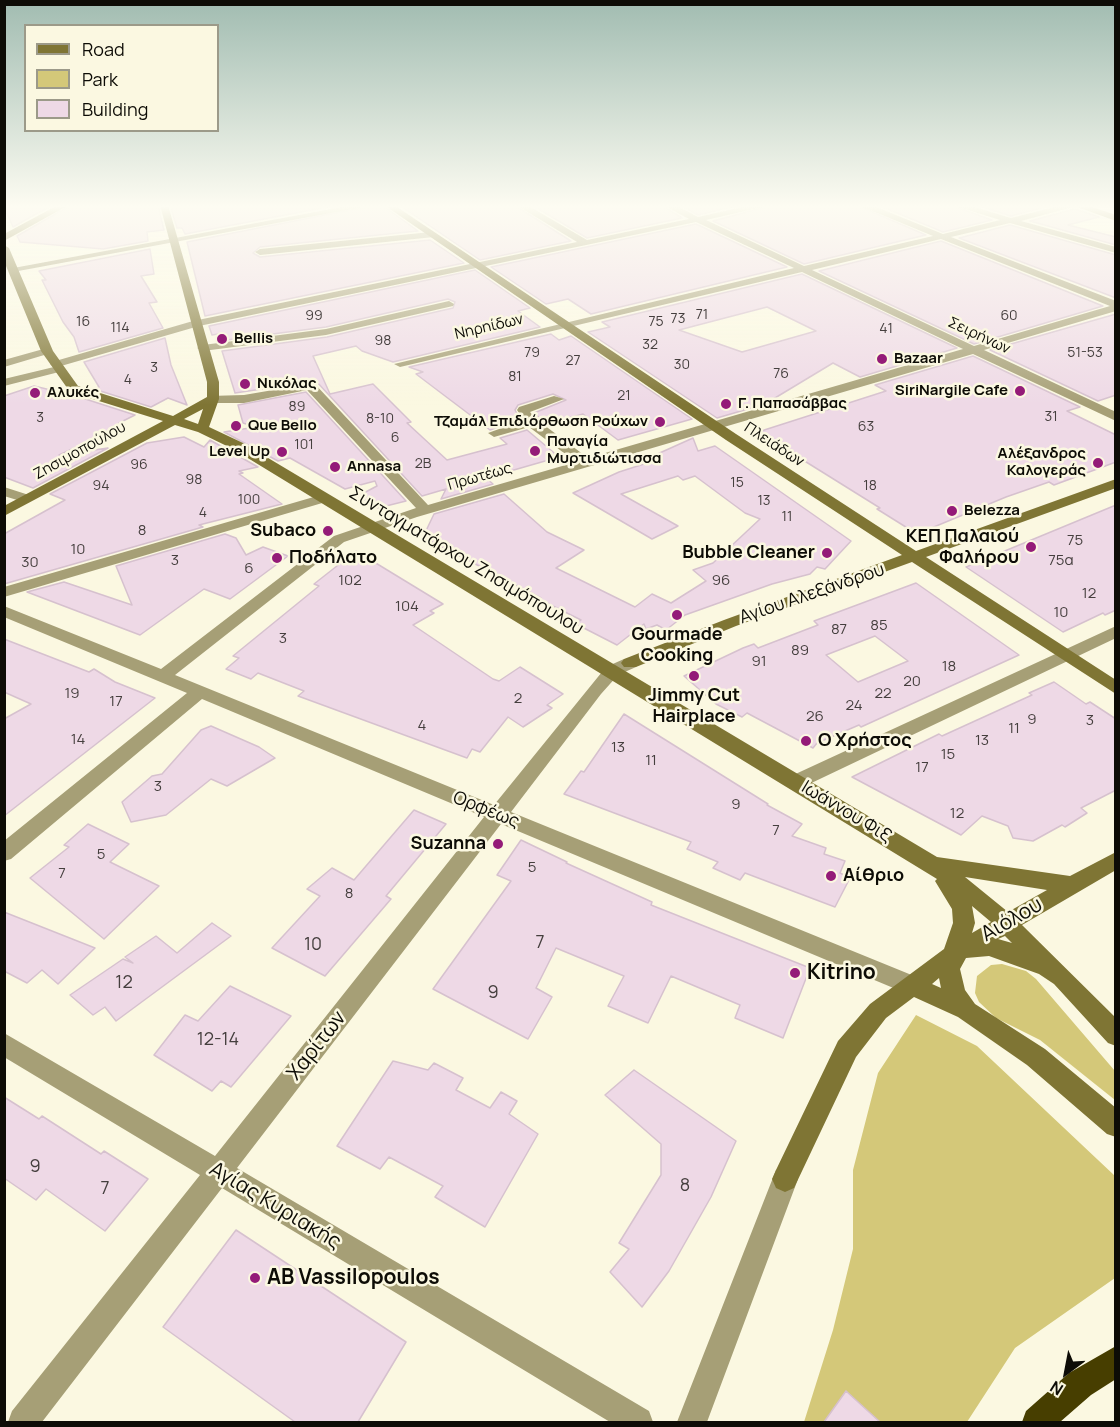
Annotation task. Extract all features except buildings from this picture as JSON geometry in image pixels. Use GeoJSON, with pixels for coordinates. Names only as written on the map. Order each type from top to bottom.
{"type":"FeatureCollection","features":[{"type":"Feature","properties":{"kind":"highway"},"geometry":{"type":"LineString","coordinates":[[1037,1422],[1080,1384],[1116,1361]]}},
{"type":"Feature","properties":{"kind":"street","name":"Συνταγματάρχου Ζησιμόπουλου"},"geometry":{"type":"LineString","coordinates":[[14,272],[47,351],[70,386],[78,391],[202,429],[227,440],[371,526],[621,667]]}},
{"type":"Feature","properties":{"kind":"street"},"geometry":{"type":"LineString","coordinates":[[136,438],[164,432],[202,429],[213,399],[213,382],[183,272]]}},
{"type":"Feature","properties":{"kind":"street"},"geometry":{"type":"LineString","coordinates":[[4,383],[197,323],[450,272]]}},
{"type":"Feature","properties":{"kind":"street","name":"Πλειάδων"},"geometry":{"type":"LineString","coordinates":[[487,272],[714,425],[1116,688]]}},
{"type":"Feature","properties":{"kind":"street","name":"Νηρηίδων"},"geometry":{"type":"LineString","coordinates":[[400,364],[796,272]]}},
{"type":"Feature","properties":{"kind":"street","name":"Σειρήνων"},"geometry":{"type":"LineString","coordinates":[[806,272],[1116,417]]}},
{"type":"Feature","properties":{"kind":"street"},"geometry":{"type":"LineString","coordinates":[[1028,272],[1116,307]]}},
{"type":"Feature","properties":{"kind":"street"},"geometry":{"type":"LineString","coordinates":[[203,348],[326,332],[449,304]]}},
{"type":"Feature","properties":{"kind":"street","name":"Πρωτέως"},"geometry":{"type":"LineString","coordinates":[[163,676],[339,538],[371,526],[1116,307]]}},
{"type":"Feature","properties":{"kind":"street"},"geometry":{"type":"LineString","coordinates":[[5,364],[47,351]]}},
{"type":"Feature","properties":{"kind":"street"},"geometry":{"type":"LineString","coordinates":[[5,364],[20,370],[28,377]]}},
{"type":"Feature","properties":{"kind":"street"},"geometry":{"type":"LineString","coordinates":[[213,399],[244,399],[310,386],[425,510]]}},
{"type":"Feature","properties":{"kind":"street","name":"Ζησιμοπούλου"},"geometry":{"type":"LineString","coordinates":[[4,512],[136,438],[213,399]]}},
{"type":"Feature","properties":{"kind":"street"},"geometry":{"type":"LineString","coordinates":[[558,399],[523,410],[531,422],[585,463]]}},
{"type":"Feature","properties":{"kind":"street"},"geometry":{"type":"LineString","coordinates":[[494,433],[531,422]]}},
{"type":"Feature","properties":{"kind":"street","name":"Αγίου Αλεξάνδρου"},"geometry":{"type":"LineString","coordinates":[[621,667],[730,623],[918,557],[1116,483]]}},
{"type":"Feature","properties":{"kind":"street"},"geometry":{"type":"LineString","coordinates":[[4,491],[27,499]]}},
{"type":"Feature","properties":{"kind":"street"},"geometry":{"type":"LineString","coordinates":[[4,592],[324,498]]}},
{"type":"Feature","properties":{"kind":"street","name":"Ορφέως"},"geometry":{"type":"LineString","coordinates":[[4,611],[911,985],[967,1011],[1036,1057],[1116,1125]]}},
{"type":"Feature","properties":{"kind":"street"},"geometry":{"type":"LineString","coordinates":[[796,783],[1116,631]]}},
{"type":"Feature","properties":{"kind":"street","name":"Ιωάννου Φιξ"},"geometry":{"type":"LineString","coordinates":[[621,667],[796,783],[931,864],[1007,923],[1116,1035]]}},
{"type":"Feature","properties":{"kind":"street","name":"Χαρίτων"},"geometry":{"type":"LineString","coordinates":[[23,1422],[498,814],[621,667]]}},
{"type":"Feature","properties":{"kind":"street"},"geometry":{"type":"LineString","coordinates":[[4,853],[200,692]]}},
{"type":"Feature","properties":{"kind":"street","name":"Αιόλου"},"geometry":{"type":"LineString","coordinates":[[692,1422],[785,1179],[848,1049],[878,1011],[956,953],[1116,860]]}},
{"type":"Feature","properties":{"kind":"street"},"geometry":{"type":"LineString","coordinates":[[931,864],[1072,885]]}},
{"type":"Feature","properties":{"kind":"street"},"geometry":{"type":"LineString","coordinates":[[931,864],[954,890],[963,909],[964,923],[949,969],[949,980],[954,994],[967,1011]]}},
{"type":"Feature","properties":{"kind":"street"},"geometry":{"type":"LineString","coordinates":[[956,953],[973,947],[1005,950],[1030,959],[1062,977]]}},
{"type":"Feature","properties":{"kind":"street","name":"Αγίας Κυριακής"},"geometry":{"type":"LineString","coordinates":[[4,1044],[638,1422]]}},
{"type":"Feature","properties":{"kind":"green space"},"geometry":{"type":"Polygon","coordinates":[[[1002,964],[1026,971],[1036,979],[1115,1071],[1115,1100],[1040,1040],[996,1018],[979,1002],[975,993],[977,976],[991,965],[1002,964]]]}},
{"type":"Feature","properties":{"kind":"green space"},"geometry":{"type":"Polygon","coordinates":[[[916,1015],[977,1046],[1115,1176],[1115,1278],[1015,1348],[967,1422],[804,1422],[833,1330],[853,1249],[853,1170],[878,1073],[916,1015]]]}},
{"type":"Feature","properties":{"kind":"place","name":"Bellis"},"geometry":{"type":"Point","coordinates":[222,339]}},
{"type":"Feature","properties":{"kind":"place","name":"Bazaar"},"geometry":{"type":"Point","coordinates":[882,359]}},
{"type":"Feature","properties":{"kind":"place","name":"Νικόλας"},"geometry":{"type":"Point","coordinates":[245,384]}},
{"type":"Feature","properties":{"kind":"place","name":"SiriNargile Cafe"},"geometry":{"type":"Point","coordinates":[1020,391]}},
{"type":"Feature","properties":{"kind":"place","name":"Αλυκές"},"geometry":{"type":"Point","coordinates":[35,393]}},
{"type":"Feature","properties":{"kind":"place","name":"Γ. Παπασάββας"},"geometry":{"type":"Point","coordinates":[726,404]}},
{"type":"Feature","properties":{"kind":"place","name":"Τζαμάλ Επιδιόρθωση Ρούχων"},"geometry":{"type":"Point","coordinates":[660,422]}},
{"type":"Feature","properties":{"kind":"place","name":"Que Bello"},"geometry":{"type":"Point","coordinates":[236,426]}},
{"type":"Feature","properties":{"kind":"place","name":"Παναγία Μυρτιδιώτισσα"},"geometry":{"type":"Point","coordinates":[535,451]}},
{"type":"Feature","properties":{"kind":"place","name":"Level Up"},"geometry":{"type":"Point","coordinates":[282,452]}},
{"type":"Feature","properties":{"kind":"place","name":"Αλέξανδρος Καλογεράς"},"geometry":{"type":"Point","coordinates":[1098,463]}},
{"type":"Feature","properties":{"kind":"place","name":"Annasa"},"geometry":{"type":"Point","coordinates":[335,467]}},
{"type":"Feature","properties":{"kind":"place","name":"Belezza"},"geometry":{"type":"Point","coordinates":[952,511]}},
{"type":"Feature","properties":{"kind":"place","name":"Subaco"},"geometry":{"type":"Point","coordinates":[328,531]}},
{"type":"Feature","properties":{"kind":"place","name":"ΚΕΠ Παλαιού Φαλήρου"},"geometry":{"type":"Point","coordinates":[1031,547]}},
{"type":"Feature","properties":{"kind":"place","name":"Bubble Cleaner"},"geometry":{"type":"Point","coordinates":[827,553]}},
{"type":"Feature","properties":{"kind":"place","name":"Ποδήλατο"},"geometry":{"type":"Point","coordinates":[277,558]}},
{"type":"Feature","properties":{"kind":"place","name":"Gourmade Cooking"},"geometry":{"type":"Point","coordinates":[677,615]}},
{"type":"Feature","properties":{"kind":"place","name":"Jimmy Cut Hairplace"},"geometry":{"type":"Point","coordinates":[694,676]}},
{"type":"Feature","properties":{"kind":"place","name":"Ο Χρήστος"},"geometry":{"type":"Point","coordinates":[806,741]}},
{"type":"Feature","properties":{"kind":"place","name":"Suzanna"},"geometry":{"type":"Point","coordinates":[498,844]}},
{"type":"Feature","properties":{"kind":"place","name":"Αίθριο"},"geometry":{"type":"Point","coordinates":[831,876]}},
{"type":"Feature","properties":{"kind":"place","name":"Kitrino"},"geometry":{"type":"Point","coordinates":[795,973]}},
{"type":"Feature","properties":{"kind":"place","name":"AB Vassilopoulos"},"geometry":{"type":"Point","coordinates":[255,1278]}}]}
